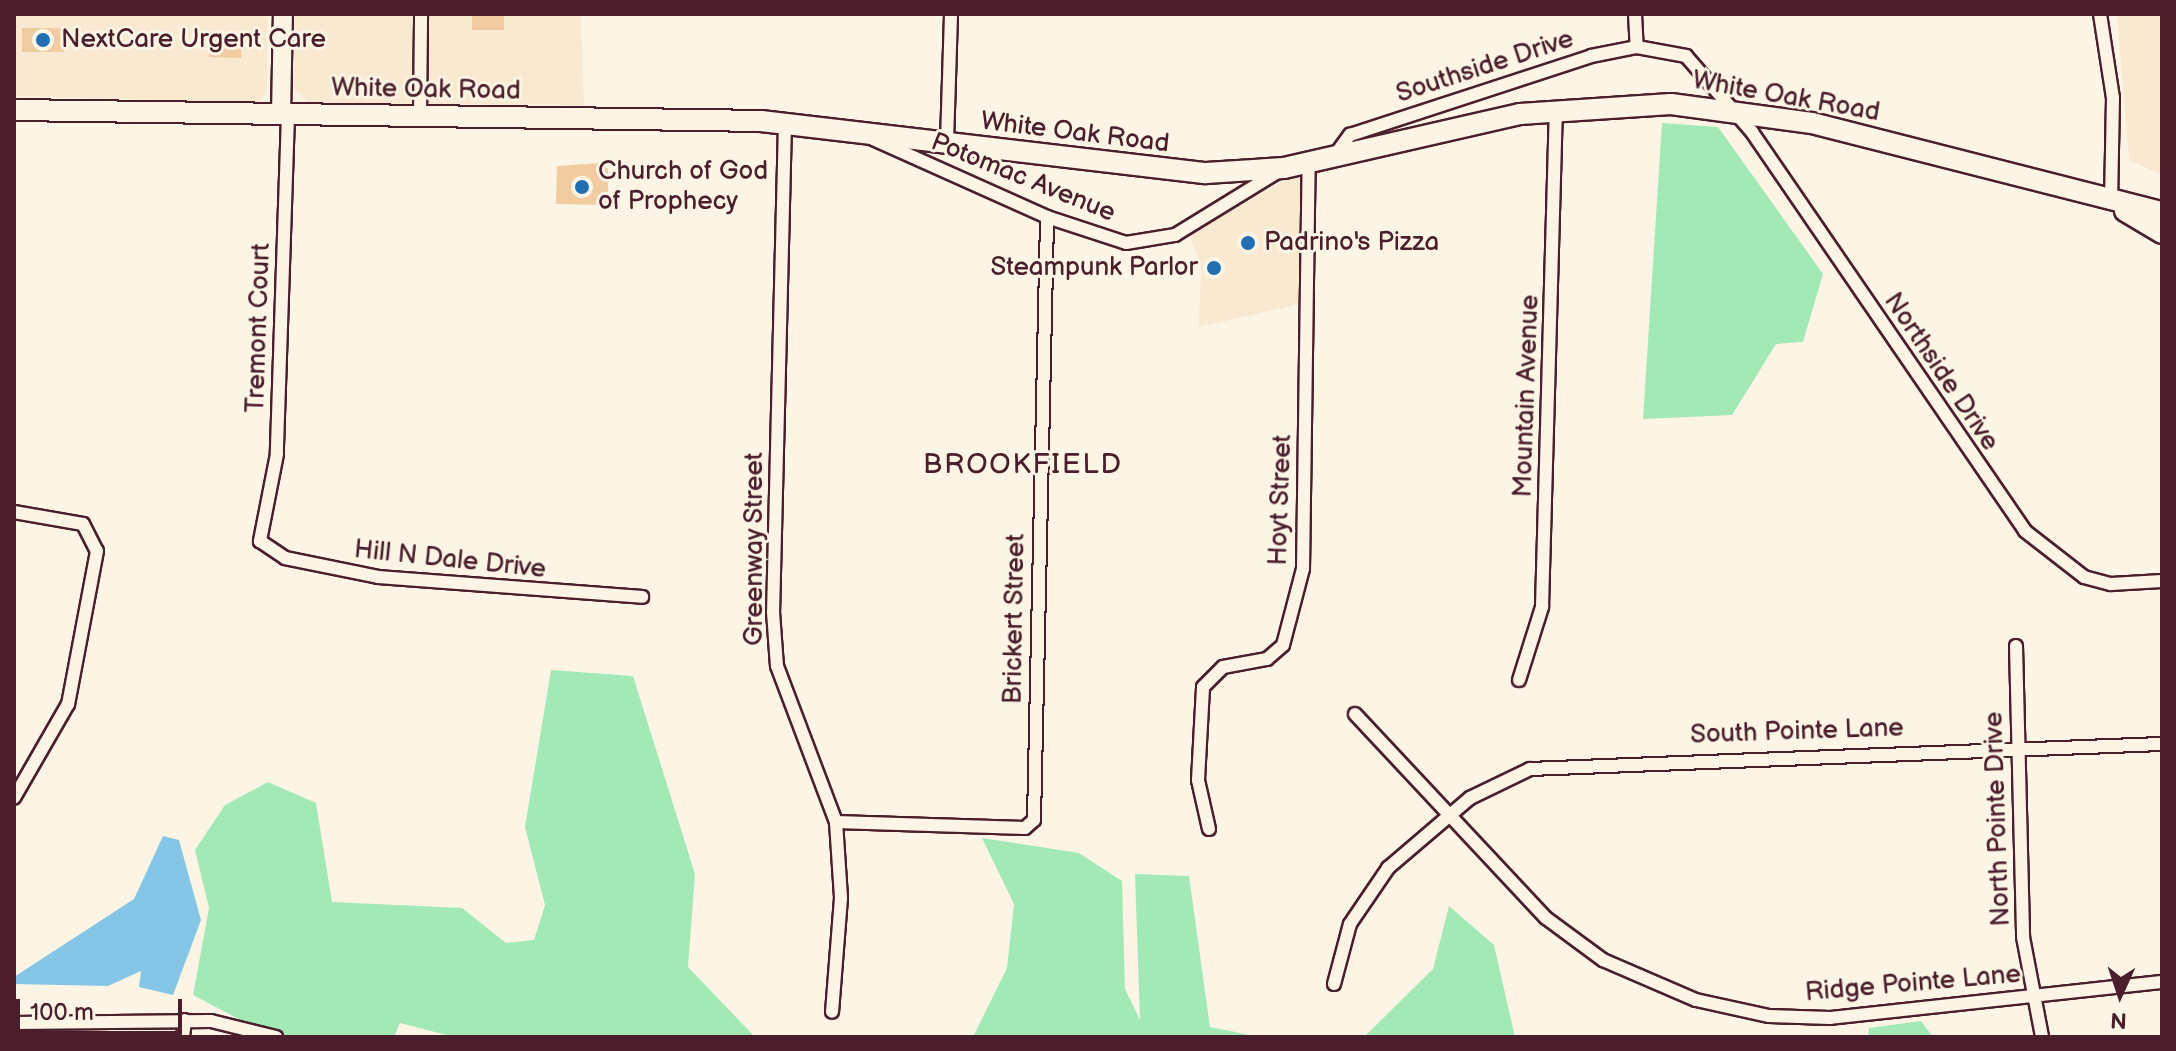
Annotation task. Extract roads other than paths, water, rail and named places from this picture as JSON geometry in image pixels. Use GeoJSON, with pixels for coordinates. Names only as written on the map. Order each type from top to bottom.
{"type":"FeatureCollection","features":[{"type":"Feature","properties":{"kind":"main road"},"geometry":{"type":"LineString","coordinates":[[14,100],[76,111]]}},
{"type":"Feature","properties":{"kind":"main road","name":"White Oak Road"},"geometry":{"type":"LineString","coordinates":[[14,110],[785,123],[1180,173],[1284,168],[1556,109],[1736,110],[1930,151],[2111,203],[2162,212]]}},
{"type":"Feature","properties":{"kind":"main road","name":"White Oak Road"},"geometry":{"type":"LineString","coordinates":[[2111,203],[2162,233]]}},
{"type":"Feature","properties":{"kind":"street"},"geometry":{"type":"LineString","coordinates":[[283,14],[285,115]]}},
{"type":"Feature","properties":{"kind":"street"},"geometry":{"type":"LineString","coordinates":[[420,116],[421,14]]}},
{"type":"Feature","properties":{"kind":"street"},"geometry":{"type":"LineString","coordinates":[[947,142],[951,14]]}},
{"type":"Feature","properties":{"kind":"street"},"geometry":{"type":"LineString","coordinates":[[1635,14],[1637,47]]}},
{"type":"Feature","properties":{"kind":"street"},"geometry":{"type":"LineString","coordinates":[[2100,14],[2113,98],[2111,203]]}},
{"type":"Feature","properties":{"kind":"street","name":"Southside Drive"},"geometry":{"type":"LineString","coordinates":[[1333,158],[1350,135],[1637,47],[1686,56],[1736,110]]}},
{"type":"Feature","properties":{"kind":"street","name":"Mountain Avenue"},"geometry":{"type":"LineString","coordinates":[[1519,680],[1542,607],[1556,109]]}},
{"type":"Feature","properties":{"kind":"street","name":"Northside Drive"},"geometry":{"type":"LineString","coordinates":[[1736,110],[2025,531],[2084,577],[2111,584],[2162,581]]}},
{"type":"Feature","properties":{"kind":"street","name":"Tremont Court"},"geometry":{"type":"LineString","coordinates":[[260,541],[277,454],[285,115]]}},
{"type":"Feature","properties":{"kind":"street","name":"Greenway Street"},"geometry":{"type":"LineString","coordinates":[[785,123],[773,612],[777,666],[836,822],[841,898],[832,1012]]}},
{"type":"Feature","properties":{"kind":"street","name":"Potomac Avenue"},"geometry":{"type":"LineString","coordinates":[[826,126],[865,136],[1047,217],[1113,240],[1158,242],[1284,168]]}},
{"type":"Feature","properties":{"kind":"street","name":"Hoyt Street"},"geometry":{"type":"LineString","coordinates":[[1209,829],[1198,780],[1203,687],[1223,667],[1267,659],[1283,645],[1303,569],[1309,163]]}},
{"type":"Feature","properties":{"kind":"street","name":"Brickert Street"},"geometry":{"type":"LineString","coordinates":[[836,822],[1025,828],[1034,820],[1047,217]]}},
{"type":"Feature","properties":{"kind":"street"},"geometry":{"type":"LineString","coordinates":[[14,512],[83,524],[97,551],[68,704],[14,798]]}},
{"type":"Feature","properties":{"kind":"street","name":"Hill N Dale Drive"},"geometry":{"type":"LineString","coordinates":[[260,541],[285,558],[378,577],[642,597]]}},
{"type":"Feature","properties":{"kind":"street","name":"North Pointe Drive"},"geometry":{"type":"LineString","coordinates":[[2016,646],[2017,745],[2030,995],[2042,1037]]}},
{"type":"Feature","properties":{"kind":"street","name":"Ridge Pointe Lane"},"geometry":{"type":"LineString","coordinates":[[1355,714],[1448,815],[1573,941],[1629,974],[1696,1000],[1769,1016],[1830,1018],[2162,982]]}},
{"type":"Feature","properties":{"kind":"street","name":"South Pointe Lane"},"geometry":{"type":"LineString","coordinates":[[1334,984],[1341,947],[1372,887],[1448,815],[1491,784],[1550,765],[2017,745],[2162,744]]}},
{"type":"Feature","properties":{"kind":"street"},"geometry":{"type":"LineString","coordinates":[[183,1037],[185,1020]]}},
{"type":"Feature","properties":{"kind":"street"},"geometry":{"type":"LineString","coordinates":[[14,1023],[185,1020],[237,1024],[276,1037]]}},
{"type":"Feature","properties":{"kind":"water"},"geometry":{"type":"Polygon","coordinates":[[[163,836],[179,840],[201,920],[173,995],[139,987],[141,971],[108,986],[14,984],[14,977],[134,899],[163,836]]]}},
{"type":"Feature","properties":{"kind":"place","name":"NextCare Urgent Care"},"geometry":{"type":"Point","coordinates":[43,40]}},
{"type":"Feature","properties":{"kind":"place","name":"Church of God of Prophecy"},"geometry":{"type":"Point","coordinates":[582,187]}},
{"type":"Feature","properties":{"kind":"place","name":"Padrino's Pizza"},"geometry":{"type":"Point","coordinates":[1248,243]}},
{"type":"Feature","properties":{"kind":"place","name":"Steampunk Parlor"},"geometry":{"type":"Point","coordinates":[1214,268]}},
{"type":"Feature","properties":{"kind":"district","name":"BROOKFIELD"},"geometry":{"type":"Point","coordinates":[1023,465]}}]}
